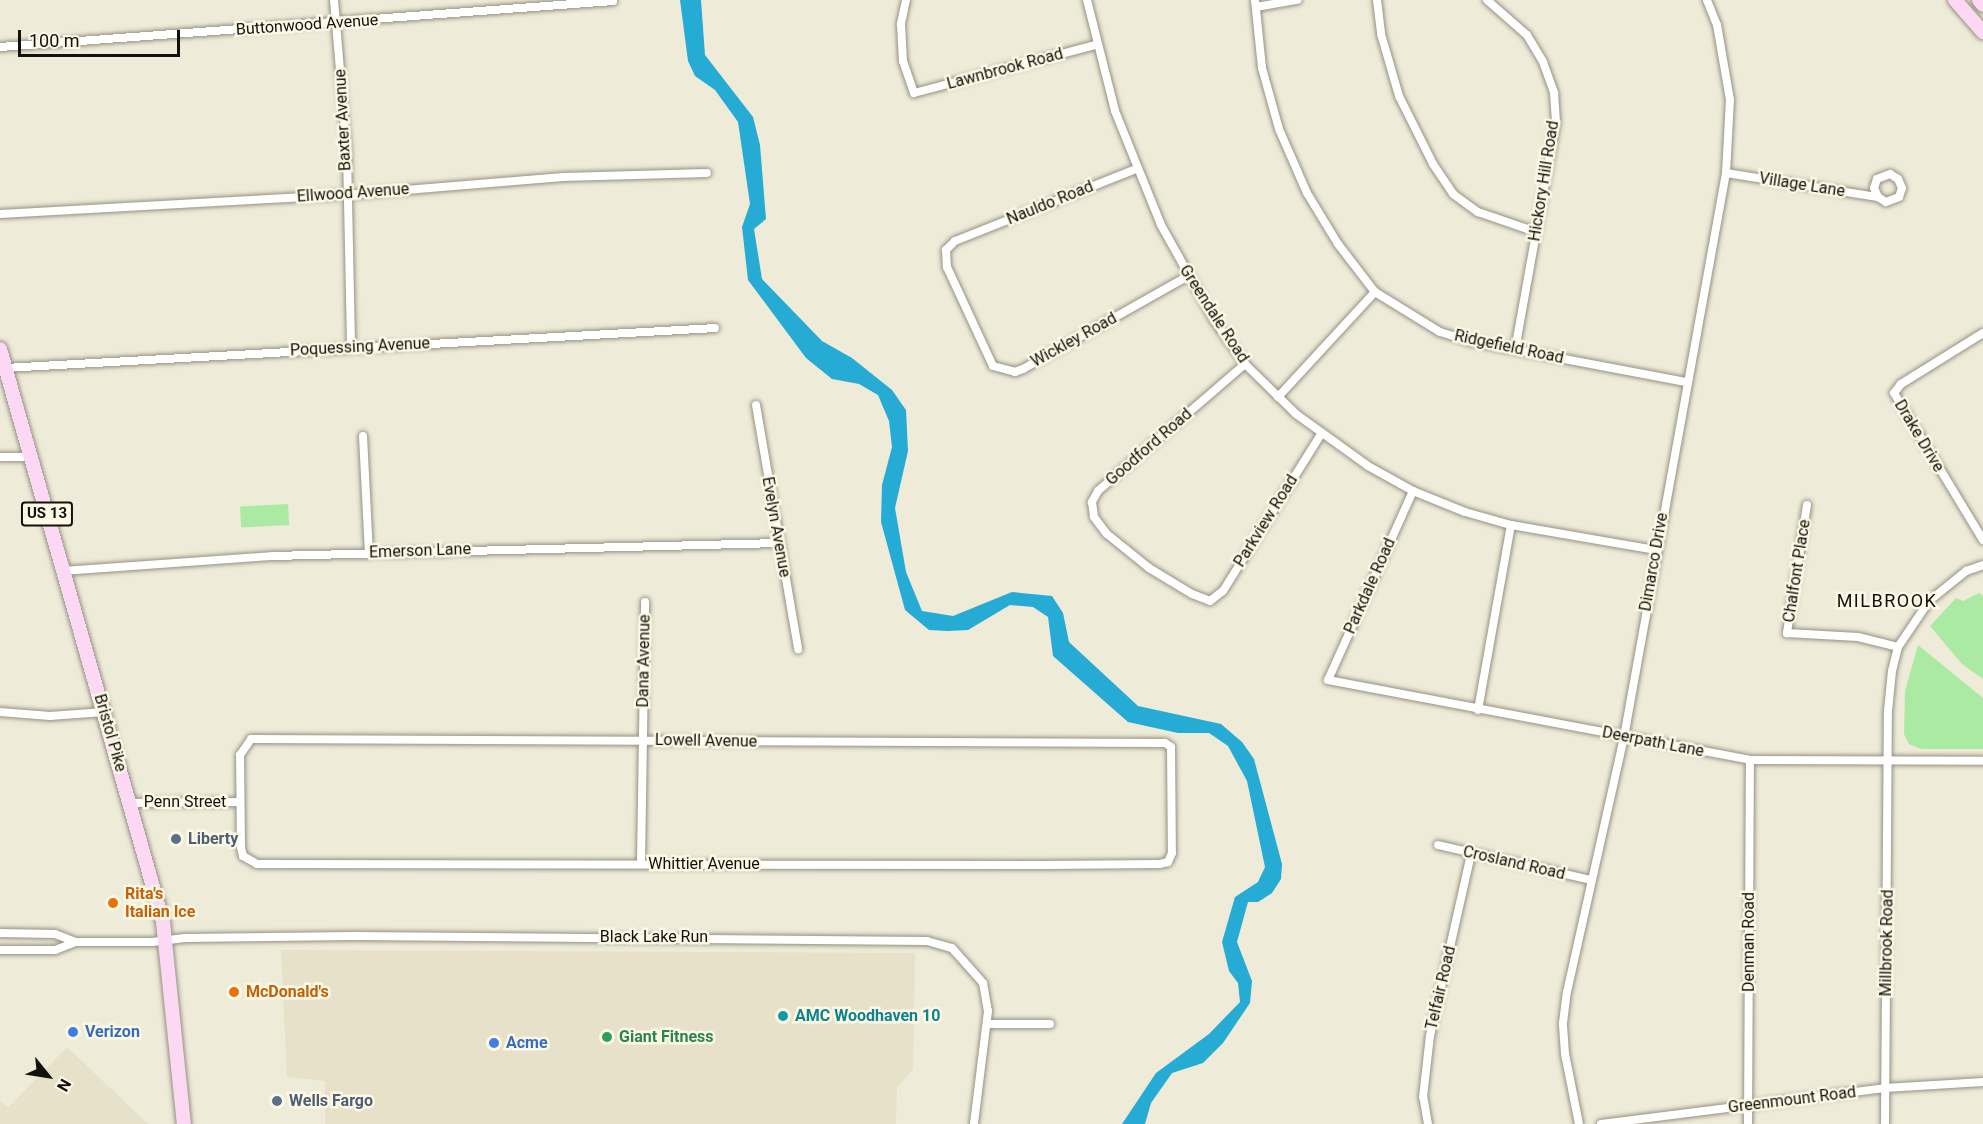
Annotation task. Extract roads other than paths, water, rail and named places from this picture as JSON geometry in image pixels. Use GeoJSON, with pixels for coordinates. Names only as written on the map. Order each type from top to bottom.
{"type":"FeatureCollection","features":[{"type":"Feature","properties":{"kind":"main road"},"geometry":{"type":"LineString","coordinates":[[1955,0],[1983,32]]}},
{"type":"Feature","properties":{"kind":"main road"},"geometry":{"type":"LineString","coordinates":[[1979,0],[1983,5]]}},
{"type":"Feature","properties":{"kind":"main road","name":"Bristol Pike"},"geometry":{"type":"LineString","coordinates":[[0,349],[167,940],[184,1124]]}},
{"type":"Feature","properties":{"kind":"street","name":"Baxter Avenue"},"geometry":{"type":"LineString","coordinates":[[334,0],[347,152],[345,195],[351,347]]}},
{"type":"Feature","properties":{"kind":"street","name":"Lawnbrook Road"},"geometry":{"type":"LineString","coordinates":[[906,0],[901,24],[903,61],[914,93],[1096,45]]}},
{"type":"Feature","properties":{"kind":"street","name":"Greendale Road"},"geometry":{"type":"LineString","coordinates":[[1087,0],[1096,45],[1136,169],[1188,276],[1245,364],[1278,397],[1321,434],[1413,491],[1511,525],[1655,550]]}},
{"type":"Feature","properties":{"kind":"street"},"geometry":{"type":"LineString","coordinates":[[1255,4],[1297,0]]}},
{"type":"Feature","properties":{"kind":"street"},"geometry":{"type":"LineString","coordinates":[[1377,0],[1395,86],[1433,164],[1454,194],[1478,212],[1536,232]]}},
{"type":"Feature","properties":{"kind":"street","name":"Hickory Hill Road"},"geometry":{"type":"LineString","coordinates":[[1487,0],[1504,10],[1527,35],[1543,62],[1554,93],[1556,122],[1515,349]]}},
{"type":"Feature","properties":{"kind":"street","name":"Dimarco Drive"},"geometry":{"type":"LineString","coordinates":[[1579,1124],[1565,1054],[1563,1023],[1624,736],[1655,550],[1726,173],[1730,100],[1717,25],[1707,0]]}},
{"type":"Feature","properties":{"kind":"street","name":"Buttonwood Avenue"},"geometry":{"type":"LineString","coordinates":[[0,47],[613,1]]}},
{"type":"Feature","properties":{"kind":"street","name":"Ridgefield Road"},"geometry":{"type":"LineString","coordinates":[[1255,4],[1262,68],[1279,129],[1307,193],[1338,244],[1374,292],[1440,332],[1687,382]]}},
{"type":"Feature","properties":{"kind":"street","name":"Nauldo Road"},"geometry":{"type":"LineString","coordinates":[[964,237],[1136,169]]}},
{"type":"Feature","properties":{"kind":"street","name":"Ellwood Avenue"},"geometry":{"type":"LineString","coordinates":[[0,214],[345,195],[563,177],[707,173]]}},
{"type":"Feature","properties":{"kind":"street","name":"Village Lane"},"geometry":{"type":"LineString","coordinates":[[1726,173],[1878,197]]}},
{"type":"Feature","properties":{"kind":"street","name":"Wickley Road"},"geometry":{"type":"LineString","coordinates":[[964,237],[946,250],[947,267],[993,366],[1003,370],[1023,369],[1188,276]]}},
{"type":"Feature","properties":{"kind":"street"},"geometry":{"type":"LineString","coordinates":[[1278,397],[1374,292]]}},
{"type":"Feature","properties":{"kind":"street","name":"Poquessing Avenue"},"geometry":{"type":"LineString","coordinates":[[6,368],[715,328]]}},
{"type":"Feature","properties":{"kind":"street","name":"Drake Drive"},"geometry":{"type":"LineString","coordinates":[[1982,332],[1900,384],[1894,393],[1983,540]]}},
{"type":"Feature","properties":{"kind":"street","name":"Goodford Road"},"geometry":{"type":"LineString","coordinates":[[1206,599],[1149,568],[1107,534],[1095,517],[1092,502],[1098,491],[1245,364]]}},
{"type":"Feature","properties":{"kind":"street","name":"Evelyn Avenue"},"geometry":{"type":"LineString","coordinates":[[756,405],[798,649]]}},
{"type":"Feature","properties":{"kind":"street","name":"Parkview Road"},"geometry":{"type":"LineString","coordinates":[[1206,599],[1210,601],[1223,591],[1321,434]]}},
{"type":"Feature","properties":{"kind":"street"},"geometry":{"type":"LineString","coordinates":[[363,436],[369,553]]}},
{"type":"Feature","properties":{"kind":"street"},"geometry":{"type":"LineString","coordinates":[[0,457],[31,456]]}},
{"type":"Feature","properties":{"kind":"street","name":"Parkdale Road"},"geometry":{"type":"LineString","coordinates":[[1328,680],[1413,491]]}},
{"type":"Feature","properties":{"kind":"street","name":"Chalfont Place"},"geometry":{"type":"LineString","coordinates":[[1807,505],[1787,633],[1858,637],[1898,647]]}},
{"type":"Feature","properties":{"kind":"street"},"geometry":{"type":"LineString","coordinates":[[1478,710],[1511,525]]}},
{"type":"Feature","properties":{"kind":"street","name":"Emerson Lane"},"geometry":{"type":"LineString","coordinates":[[63,571],[369,553],[778,543]]}},
{"type":"Feature","properties":{"kind":"street"},"geometry":{"type":"LineString","coordinates":[[1898,647],[1929,600],[1966,571],[1983,565]]}},
{"type":"Feature","properties":{"kind":"street","name":"Dana Avenue"},"geometry":{"type":"LineString","coordinates":[[641,863],[645,602]]}},
{"type":"Feature","properties":{"kind":"street","name":"Millbrook Road"},"geometry":{"type":"LineString","coordinates":[[1885,1124],[1890,690],[1898,647]]}},
{"type":"Feature","properties":{"kind":"street","name":"Deerpath Lane"},"geometry":{"type":"LineString","coordinates":[[1328,680],[1750,760],[1983,761]]}},
{"type":"Feature","properties":{"kind":"street"},"geometry":{"type":"LineString","coordinates":[[0,712],[51,716],[104,712]]}},
{"type":"Feature","properties":{"kind":"street","name":"Lowell Avenue"},"geometry":{"type":"LineString","coordinates":[[240,802],[240,754],[246,742],[643,740],[1166,743],[1171,747],[1172,853],[1168,862],[1159,864]]}},
{"type":"Feature","properties":{"kind":"street","name":"Denman Road"},"geometry":{"type":"LineString","coordinates":[[1748,1124],[1750,760]]}},
{"type":"Feature","properties":{"kind":"street","name":"Penn Street"},"geometry":{"type":"LineString","coordinates":[[130,803],[240,802]]}},
{"type":"Feature","properties":{"kind":"street","name":"Whittier Avenue"},"geometry":{"type":"LineString","coordinates":[[240,802],[241,847],[249,861],[274,866],[641,863],[1159,864]]}},
{"type":"Feature","properties":{"kind":"street","name":"Crosland Road"},"geometry":{"type":"LineString","coordinates":[[1438,845],[1592,880]]}},
{"type":"Feature","properties":{"kind":"street","name":"Telfair Road"},"geometry":{"type":"LineString","coordinates":[[1428,1124],[1423,1097],[1430,1036],[1471,854]]}},
{"type":"Feature","properties":{"kind":"street"},"geometry":{"type":"LineString","coordinates":[[0,933],[55,934],[76,942]]}},
{"type":"Feature","properties":{"kind":"street","name":"Black Lake Run"},"geometry":{"type":"LineString","coordinates":[[76,942],[365,936],[927,941],[952,948],[969,963],[983,983],[987,1024],[974,1124]]}},
{"type":"Feature","properties":{"kind":"street"},"geometry":{"type":"LineString","coordinates":[[0,950],[55,950],[76,942]]}},
{"type":"Feature","properties":{"kind":"street"},"geometry":{"type":"LineString","coordinates":[[987,1024],[1050,1024]]}},
{"type":"Feature","properties":{"kind":"street","name":"Greenmount Road"},"geometry":{"type":"LineString","coordinates":[[1601,1124],[1885,1088],[1983,1082]]}},
{"type":"Feature","properties":{"kind":"water"},"geometry":{"type":"Polygon","coordinates":[[[680,0],[701,0],[705,55],[753,117],[760,145],[766,219],[754,229],[762,279],[822,341],[852,358],[892,390],[906,410],[908,451],[895,508],[906,572],[922,611],[953,616],[1012,592],[1052,596],[1063,613],[1069,642],[1138,706],[1221,724],[1242,742],[1254,759],[1282,864],[1281,879],[1272,893],[1258,902],[1248,902],[1237,942],[1252,981],[1250,1003],[1223,1043],[1203,1063],[1172,1073],[1151,1103],[1145,1124],[1122,1124],[1156,1073],[1209,1034],[1240,1002],[1238,983],[1229,971],[1222,942],[1235,897],[1258,882],[1265,867],[1247,781],[1228,746],[1209,733],[1178,733],[1128,722],[1053,656],[1048,617],[1033,607],[1010,605],[968,630],[948,631],[929,630],[905,610],[881,522],[882,485],[892,447],[889,421],[878,395],[859,384],[832,379],[806,358],[748,280],[742,227],[750,204],[738,122],[715,90],[695,76],[688,61],[680,0]]]}},
{"type":"Feature","properties":{"kind":"place","name":"Liberty"},"geometry":{"type":"Point","coordinates":[176,839]}},
{"type":"Feature","properties":{"kind":"place","name":"Rita's Italian Ice"},"geometry":{"type":"Point","coordinates":[113,903]}},
{"type":"Feature","properties":{"kind":"place","name":"McDonald's"},"geometry":{"type":"Point","coordinates":[234,992]}},
{"type":"Feature","properties":{"kind":"place","name":"AMC Woodhaven 10"},"geometry":{"type":"Point","coordinates":[783,1016]}},
{"type":"Feature","properties":{"kind":"place","name":"Verizon"},"geometry":{"type":"Point","coordinates":[73,1032]}},
{"type":"Feature","properties":{"kind":"place","name":"Giant Fitness"},"geometry":{"type":"Point","coordinates":[607,1037]}},
{"type":"Feature","properties":{"kind":"place","name":"Acme"},"geometry":{"type":"Point","coordinates":[494,1043]}},
{"type":"Feature","properties":{"kind":"place","name":"Wells Fargo"},"geometry":{"type":"Point","coordinates":[277,1101]}},
{"type":"Feature","properties":{"kind":"district","name":"MILBROOK"},"geometry":{"type":"Point","coordinates":[1887,601]}}]}
